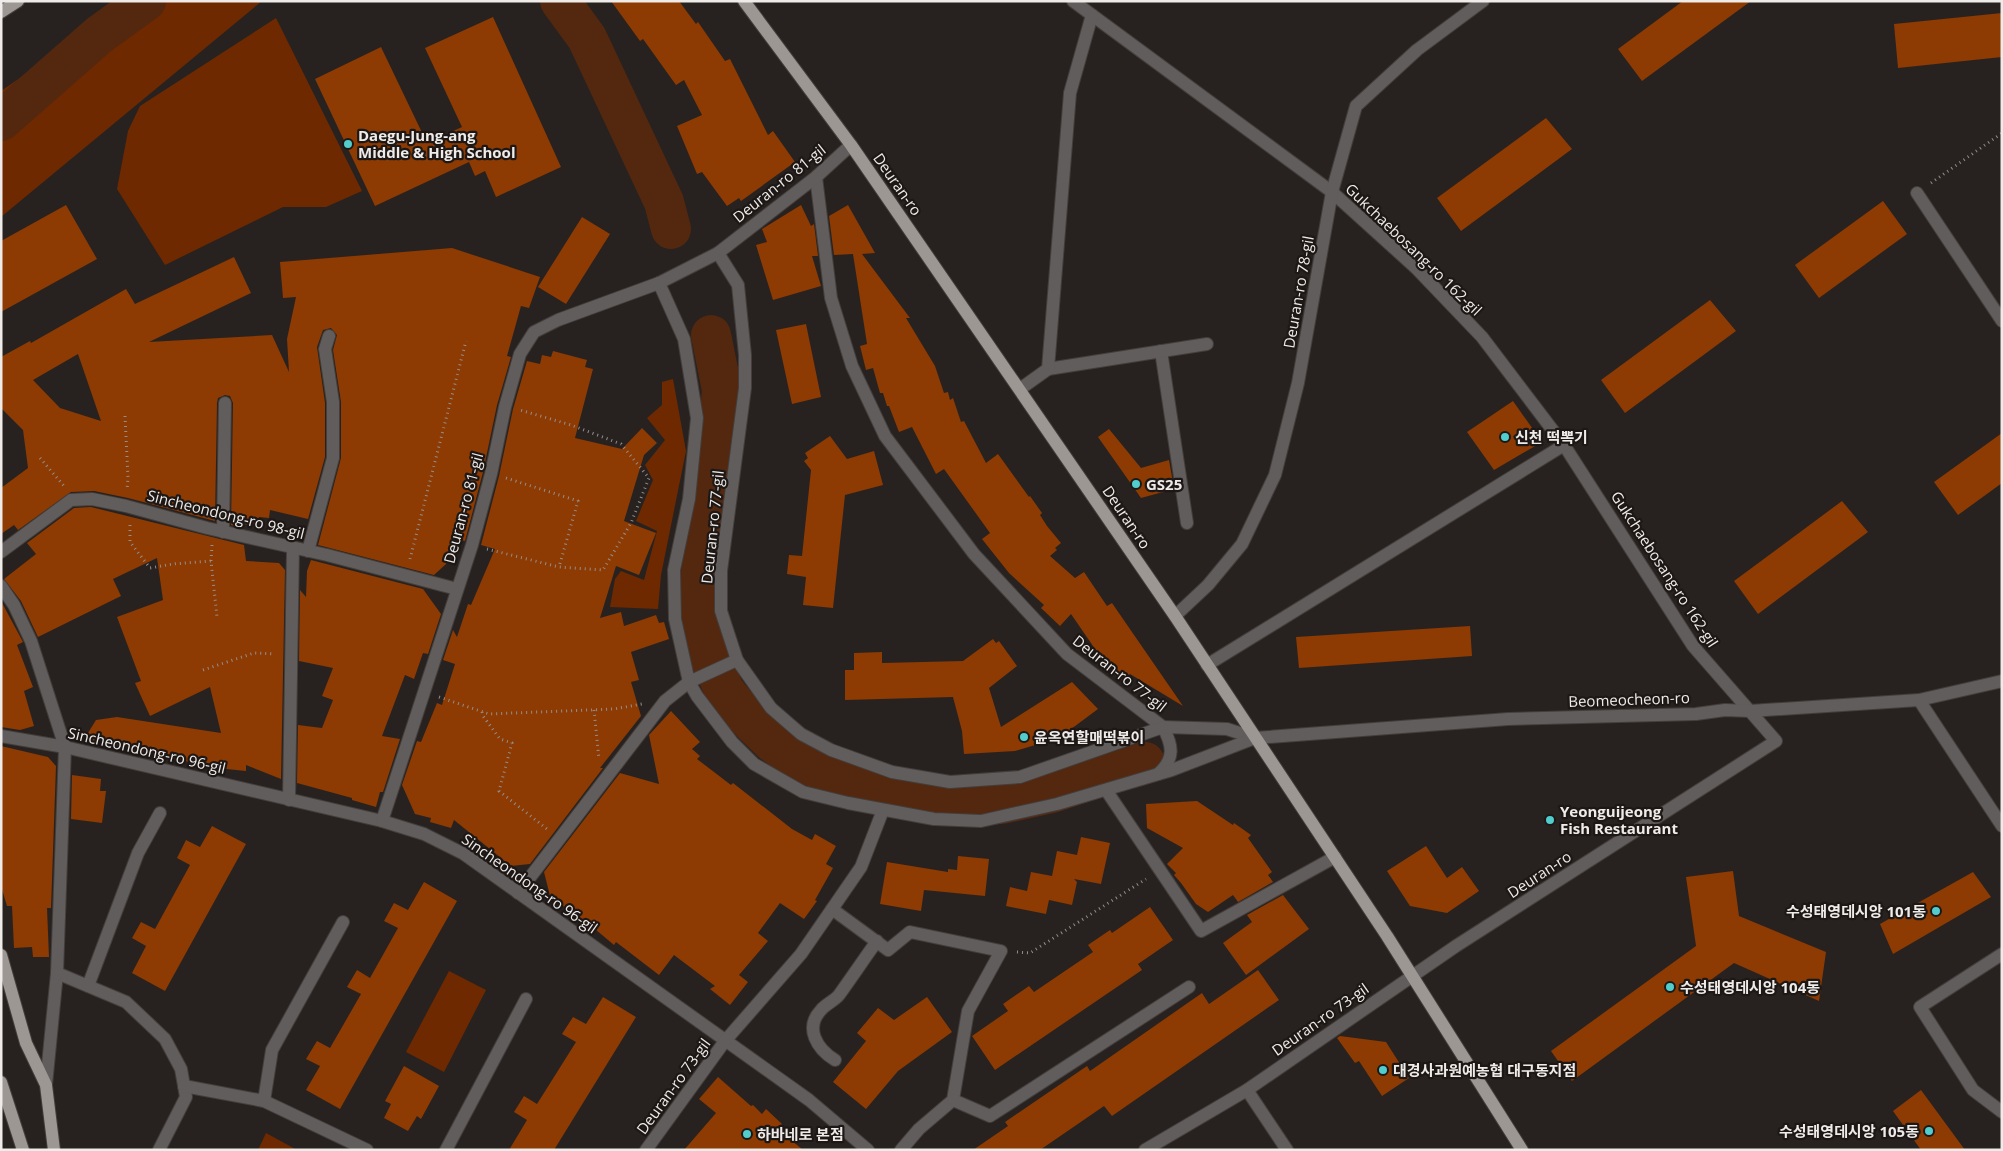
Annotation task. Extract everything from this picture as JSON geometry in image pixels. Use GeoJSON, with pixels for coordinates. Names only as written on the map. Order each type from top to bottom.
{"type":"FeatureCollection","features":[{"type":"Feature","properties":{"kind":"main road"},"geometry":{"type":"LineString","coordinates":[[1,12],[18,1]]}},
{"type":"Feature","properties":{"kind":"main road","name":"Deuran-ro"},"geometry":{"type":"LineString","coordinates":[[744,1],[851,145],[1020,388],[1175,616],[1412,975],[1522,1150]]}},
{"type":"Feature","properties":{"kind":"main road"},"geometry":{"type":"LineString","coordinates":[[1,955],[26,1043],[46,1085],[54,1150]]}},
{"type":"Feature","properties":{"kind":"main road"},"geometry":{"type":"LineString","coordinates":[[1,1082],[22,1150]]}},
{"type":"Feature","properties":{"kind":"street","name":"Gukchaebosang-ro 162-gil"},"geometry":{"type":"LineString","coordinates":[[1073,1],[1332,192],[1416,268],[1482,337],[1564,445],[1693,646],[1750,711]]}},
{"type":"Feature","properties":{"kind":"street","name":"Deuran-ro 78-gil"},"geometry":{"type":"LineString","coordinates":[[1175,616],[1208,585],[1242,544],[1275,475],[1298,383],[1332,192],[1356,106],[1417,50],[1483,1]]}},
{"type":"Feature","properties":{"kind":"street"},"geometry":{"type":"LineString","coordinates":[[1048,369],[1070,93],[1092,15]]}},
{"type":"Feature","properties":{"kind":"street","name":"Deuran-ro 81-gil"},"geometry":{"type":"LineString","coordinates":[[382,821],[472,545],[491,474],[505,407],[520,354],[534,332],[558,320],[659,283],[722,250],[816,177],[851,145]]}},
{"type":"Feature","properties":{"kind":"street","name":"Deuran-ro 77-gil"},"geometry":{"type":"LineString","coordinates":[[816,177],[831,298],[852,366],[885,436],[974,554],[1067,654],[1163,727]]}},
{"type":"Feature","properties":{"kind":"street"},"geometry":{"type":"LineString","coordinates":[[1917,193],[2002,321]]}},
{"type":"Feature","properties":{"kind":"street","name":"Deuran-ro 77-gil"},"geometry":{"type":"LineString","coordinates":[[722,250],[738,285],[745,355],[746,388],[721,571],[721,611],[736,661],[772,708],[801,734],[831,750],[892,772],[950,782],[1020,776],[1163,727],[1227,729],[1255,738]]}},
{"type":"Feature","properties":{"kind":"street"},"geometry":{"type":"LineString","coordinates":[[659,283],[684,339],[697,418],[689,499],[674,570],[675,619],[689,682],[732,742],[754,764],[803,792],[934,819],[982,821],[1057,804],[1156,775],[1255,738]]}},
{"type":"Feature","properties":{"kind":"street"},"geometry":{"type":"LineString","coordinates":[[308,551],[332,458],[332,402],[325,349],[329,336]]}},
{"type":"Feature","properties":{"kind":"street"},"geometry":{"type":"LineString","coordinates":[[1020,388],[1048,369],[1207,344]]}},
{"type":"Feature","properties":{"kind":"street"},"geometry":{"type":"LineString","coordinates":[[1162,351],[1187,523]]}},
{"type":"Feature","properties":{"kind":"street"},"geometry":{"type":"LineString","coordinates":[[218,531],[225,402]]}},
{"type":"Feature","properties":{"kind":"street"},"geometry":{"type":"LineString","coordinates":[[1206,665],[1564,445]]}},
{"type":"Feature","properties":{"kind":"street","name":"Sincheondong-ro 98-gil"},"geometry":{"type":"LineString","coordinates":[[71,500],[92,499],[128,506],[218,531],[308,551],[457,589]]}},
{"type":"Feature","properties":{"kind":"street"},"geometry":{"type":"LineString","coordinates":[[1,552],[71,500]]}},
{"type":"Feature","properties":{"kind":"street"},"geometry":{"type":"LineString","coordinates":[[289,800],[293,548]]}},
{"type":"Feature","properties":{"kind":"street"},"geometry":{"type":"LineString","coordinates":[[1,586],[14,605],[31,641],[65,747],[57,973],[46,1085]]}},
{"type":"Feature","properties":{"kind":"street"},"geometry":{"type":"LineString","coordinates":[[518,893],[665,701],[689,682],[736,661]]}},
{"type":"Feature","properties":{"kind":"street","name":"Beomeocheon-ro"},"geometry":{"type":"LineString","coordinates":[[1255,738],[1508,719],[1696,714],[1724,710],[1750,711],[1919,700],[2002,681]]}},
{"type":"Feature","properties":{"kind":"street"},"geometry":{"type":"LineString","coordinates":[[1919,700],[2002,826]]}},
{"type":"Feature","properties":{"kind":"street","name":"Deuran-ro"},"geometry":{"type":"LineString","coordinates":[[1412,975],[1776,742],[1750,711]]}},
{"type":"Feature","properties":{"kind":"street"},"geometry":{"type":"LineString","coordinates":[[1156,775],[1168,765],[1171,752],[1168,737],[1163,727]]}},
{"type":"Feature","properties":{"kind":"street","name":"Sincheondong-ro 96-gil"},"geometry":{"type":"LineString","coordinates":[[1,736],[65,747],[382,821],[424,834],[464,854],[810,1100],[868,1150]]}},
{"type":"Feature","properties":{"kind":"street"},"geometry":{"type":"LineString","coordinates":[[1106,790],[1201,931],[1335,857]]}},
{"type":"Feature","properties":{"kind":"street","name":"Deuran-ro 73-gil"},"geometry":{"type":"LineString","coordinates":[[646,1150],[726,1041],[801,954],[861,867],[883,810]]}},
{"type":"Feature","properties":{"kind":"street"},"geometry":{"type":"LineString","coordinates":[[88,986],[138,853],[160,813]]}},
{"type":"Feature","properties":{"kind":"street"},"geometry":{"type":"LineString","coordinates":[[832,909],[888,950],[910,932],[1001,951],[968,1011],[952,1100],[919,1129],[902,1150]]}},
{"type":"Feature","properties":{"kind":"street"},"geometry":{"type":"LineString","coordinates":[[264,1101],[272,1050],[343,922]]}},
{"type":"Feature","properties":{"kind":"street"},"geometry":{"type":"LineString","coordinates":[[835,1060],[827,1056],[814,1040],[812,1030],[815,1018],[821,1009],[837,997],[877,941]]}},
{"type":"Feature","properties":{"kind":"street"},"geometry":{"type":"LineString","coordinates":[[2002,954],[1920,1007],[1973,1090],[2002,1112]]}},
{"type":"Feature","properties":{"kind":"street"},"geometry":{"type":"LineString","coordinates":[[57,973],[126,1002],[165,1039],[181,1069],[186,1097],[159,1150]]}},
{"type":"Feature","properties":{"kind":"street","name":"Deuran-ro 73-gil"},"geometry":{"type":"LineString","coordinates":[[1145,1150],[1247,1090],[1412,975]]}},
{"type":"Feature","properties":{"kind":"street"},"geometry":{"type":"LineString","coordinates":[[952,1100],[990,1116],[1190,986]]}},
{"type":"Feature","properties":{"kind":"street"},"geometry":{"type":"LineString","coordinates":[[446,1150],[526,999]]}},
{"type":"Feature","properties":{"kind":"street"},"geometry":{"type":"LineString","coordinates":[[184,1086],[264,1101],[367,1150]]}},
{"type":"Feature","properties":{"kind":"street"},"geometry":{"type":"LineString","coordinates":[[1247,1090],[1287,1150]]}},
{"type":"Feature","properties":{"kind":"path"},"geometry":{"type":"LineString","coordinates":[[1917,193],[2002,133]]}},
{"type":"Feature","properties":{"kind":"path"},"geometry":{"type":"LineString","coordinates":[[405,576],[466,340]]}},
{"type":"Feature","properties":{"kind":"path"},"geometry":{"type":"LineString","coordinates":[[472,545],[559,567],[602,570],[631,523],[648,478],[621,444],[571,425],[523,410],[505,407]]}},
{"type":"Feature","properties":{"kind":"path"},"geometry":{"type":"LineString","coordinates":[[125,416],[130,542],[150,568],[211,561]]}},
{"type":"Feature","properties":{"kind":"path"},"geometry":{"type":"LineString","coordinates":[[40,458],[63,485],[71,500]]}},
{"type":"Feature","properties":{"kind":"path"},"geometry":{"type":"LineString","coordinates":[[491,474],[578,501],[559,567]]}},
{"type":"Feature","properties":{"kind":"path"},"geometry":{"type":"LineString","coordinates":[[217,617],[211,561],[218,531]]}},
{"type":"Feature","properties":{"kind":"path"},"geometry":{"type":"LineString","coordinates":[[203,670],[254,654],[292,655]]}},
{"type":"Feature","properties":{"kind":"path"},"geometry":{"type":"LineString","coordinates":[[424,692],[490,714],[614,709],[665,701]]}},
{"type":"Feature","properties":{"kind":"path"},"geometry":{"type":"LineString","coordinates":[[594,710],[601,785]]}},
{"type":"Feature","properties":{"kind":"path"},"geometry":{"type":"LineString","coordinates":[[482,712],[500,740],[512,743],[500,791],[559,839]]}},
{"type":"Feature","properties":{"kind":"path"},"geometry":{"type":"LineString","coordinates":[[1001,951],[1030,953],[1160,870]]}},
{"type":"Feature","properties":{"kind":"shaded area"},"geometry":{"type":"Polygon","coordinates":[[[132,1],[262,1],[1,217],[1,91],[132,1]]]}},
{"type":"Feature","properties":{"kind":"shaded area"},"geometry":{"type":"Polygon","coordinates":[[[276,18],[362,191],[326,207],[283,207],[165,265],[117,189],[128,131],[140,106],[276,18]]]}},
{"type":"Feature","properties":{"kind":"shaded area"},"geometry":{"type":"Polygon","coordinates":[[[673,379],[686,451],[661,575],[658,609],[610,607],[615,579],[621,571],[644,580],[657,531],[636,521],[653,480],[645,465],[665,440],[647,418],[662,405],[662,382],[673,379]]]}},
{"type":"Feature","properties":{"kind":"shaded area"},"geometry":{"type":"Polygon","coordinates":[[[449,971],[486,990],[444,1072],[406,1052],[449,971]]]}},
{"type":"Feature","properties":{"kind":"shaded area"},"geometry":{"type":"Polygon","coordinates":[[[266,1133],[297,1150],[258,1150],[266,1133]]]}},
{"type":"Feature","properties":{"kind":"building"},"geometry":{"type":"Polygon","coordinates":[[[611,1],[679,1],[696,24],[698,22],[725,61],[730,59],[768,135],[773,131],[795,162],[741,201],[739,198],[727,206],[702,172],[697,174],[677,126],[702,115],[684,80],[676,85],[643,39],[640,41],[611,1]]]}},
{"type":"Feature","properties":{"kind":"building"},"geometry":{"type":"Polygon","coordinates":[[[1683,1],[1751,1],[1642,81],[1618,49],[1683,1]]]}},
{"type":"Feature","properties":{"kind":"building"},"geometry":{"type":"Polygon","coordinates":[[[2002,13],[2002,57],[1898,68],[1894,24],[2002,13]]]}},
{"type":"Feature","properties":{"kind":"building"},"geometry":{"type":"Polygon","coordinates":[[[493,17],[561,167],[496,197],[485,171],[475,176],[469,162],[375,206],[315,79],[381,47],[427,143],[462,127],[425,48],[493,17]]]}},
{"type":"Feature","properties":{"kind":"building"},"geometry":{"type":"Polygon","coordinates":[[[1546,118],[1572,149],[1461,231],[1437,198],[1546,118]]]}},
{"type":"Feature","properties":{"kind":"building"},"geometry":{"type":"Polygon","coordinates":[[[1883,201],[1907,234],[1819,298],[1795,265],[1883,201]]]}},
{"type":"Feature","properties":{"kind":"building"},"geometry":{"type":"Polygon","coordinates":[[[66,205],[97,259],[1,312],[1,241],[66,205]]]}},
{"type":"Feature","properties":{"kind":"building"},"geometry":{"type":"Polygon","coordinates":[[[801,205],[811,226],[814,224],[818,256],[812,256],[821,286],[773,300],[756,245],[767,242],[762,229],[801,205]]]}},
{"type":"Feature","properties":{"kind":"building"},"geometry":{"type":"Polygon","coordinates":[[[848,205],[875,253],[862,254],[910,318],[906,318],[935,366],[944,393],[948,392],[950,400],[953,398],[961,422],[964,421],[986,463],[998,454],[1030,496],[1042,513],[1040,515],[1047,526],[1061,543],[1050,556],[1075,578],[1084,572],[1107,606],[1112,603],[1183,706],[1130,674],[1122,681],[1104,666],[1104,662],[1071,614],[1060,626],[1041,608],[1044,605],[1009,573],[982,539],[990,533],[944,469],[936,474],[912,427],[899,432],[883,393],[880,393],[873,368],[866,370],[860,346],[867,344],[853,254],[834,255],[829,216],[848,205]]]}},
{"type":"Feature","properties":{"kind":"building"},"geometry":{"type":"Polygon","coordinates":[[[582,217],[610,234],[566,304],[538,287],[582,217]]]}},
{"type":"Feature","properties":{"kind":"building"},"geometry":{"type":"Polygon","coordinates":[[[452,248],[540,277],[529,308],[521,306],[507,356],[511,357],[497,405],[483,472],[465,541],[454,538],[446,564],[434,575],[318,545],[341,458],[341,402],[333,350],[337,335],[331,328],[323,330],[317,347],[325,403],[325,457],[308,519],[270,510],[269,518],[259,517],[258,525],[241,524],[242,528],[231,525],[233,403],[230,396],[225,395],[218,398],[217,403],[215,521],[94,491],[71,492],[18,530],[14,525],[1,534],[1,488],[28,468],[23,430],[1,408],[1,357],[30,341],[31,343],[126,289],[135,304],[234,257],[251,293],[149,342],[272,335],[289,372],[287,339],[296,297],[283,298],[280,262],[452,248]],[[78,354],[33,380],[60,408],[101,421],[78,354]]]}},
{"type":"Feature","properties":{"kind":"building"},"geometry":{"type":"Polygon","coordinates":[[[1710,300],[1736,331],[1625,413],[1601,380],[1710,300]]]}},
{"type":"Feature","properties":{"kind":"building"},"geometry":{"type":"Polygon","coordinates":[[[806,324],[821,397],[792,404],[776,330],[806,324]]]}},
{"type":"Feature","properties":{"kind":"building"},"geometry":{"type":"Polygon","coordinates":[[[553,351],[587,360],[585,367],[593,369],[575,438],[622,449],[642,428],[657,443],[644,455],[624,521],[656,533],[639,575],[616,566],[600,618],[621,612],[624,626],[656,615],[659,623],[664,622],[669,639],[631,652],[639,680],[631,682],[641,716],[600,768],[603,768],[530,864],[511,866],[454,820],[451,828],[430,822],[431,818],[415,814],[402,785],[417,741],[421,742],[437,703],[442,705],[455,664],[443,660],[453,630],[457,637],[468,604],[471,605],[495,549],[481,545],[499,476],[513,409],[527,361],[540,364],[542,355],[551,357],[553,351]]]}},
{"type":"Feature","properties":{"kind":"building","name":"신천 떡뽁기"},"geometry":{"type":"Polygon","coordinates":[[[1513,401],[1542,442],[1494,470],[1467,432],[1513,401]]]}},
{"type":"Feature","properties":{"kind":"building"},"geometry":{"type":"Polygon","coordinates":[[[1109,429],[1141,468],[1169,460],[1174,489],[1141,498],[1098,437],[1109,429]]]}},
{"type":"Feature","properties":{"kind":"building"},"geometry":{"type":"Polygon","coordinates":[[[2002,433],[2002,483],[1958,515],[1934,482],[2002,433]]]}},
{"type":"Feature","properties":{"kind":"building"},"geometry":{"type":"Polygon","coordinates":[[[830,436],[847,459],[874,451],[883,485],[845,495],[833,608],[803,605],[806,577],[787,574],[789,555],[802,556],[811,470],[804,461],[808,458],[805,453],[830,436]]]}},
{"type":"Feature","properties":{"kind":"building"},"geometry":{"type":"Polygon","coordinates":[[[1842,501],[1868,532],[1758,614],[1734,581],[1842,501]]]}},
{"type":"Feature","properties":{"kind":"building"},"geometry":{"type":"Polygon","coordinates":[[[91,507],[244,545],[246,561],[279,563],[285,570],[281,779],[246,765],[246,771],[217,768],[217,766],[157,757],[118,749],[119,747],[83,741],[96,720],[117,717],[221,733],[210,687],[150,716],[135,683],[141,681],[117,617],[163,600],[157,558],[113,579],[121,596],[38,637],[21,601],[4,579],[36,554],[27,543],[74,508],[91,507]]]}},
{"type":"Feature","properties":{"kind":"building"},"geometry":{"type":"Polygon","coordinates":[[[311,560],[423,589],[441,614],[428,654],[423,653],[414,679],[405,675],[382,736],[400,739],[383,792],[380,792],[376,807],[352,800],[352,798],[297,783],[298,725],[322,728],[333,700],[322,696],[333,668],[299,661],[300,590],[306,597],[307,571],[311,560]]]}},
{"type":"Feature","properties":{"kind":"building"},"geometry":{"type":"Polygon","coordinates":[[[1,601],[23,642],[17,645],[33,687],[24,691],[34,726],[20,730],[1,727],[1,601]]]}},
{"type":"Feature","properties":{"kind":"building"},"geometry":{"type":"Polygon","coordinates":[[[1470,626],[1472,656],[1299,668],[1296,637],[1470,626]]]}},
{"type":"Feature","properties":{"kind":"building"},"geometry":{"type":"Polygon","coordinates":[[[993,639],[996,643],[999,641],[1017,666],[989,688],[1001,727],[1072,682],[1098,709],[1059,738],[1015,751],[964,754],[962,731],[953,697],[845,700],[845,670],[854,670],[854,653],[882,652],[882,663],[963,661],[993,639]]]}},
{"type":"Feature","properties":{"kind":"building"},"geometry":{"type":"Polygon","coordinates":[[[671,711],[700,742],[692,749],[700,756],[697,759],[731,785],[733,783],[792,829],[812,840],[815,834],[836,846],[826,864],[833,868],[815,900],[817,901],[804,919],[780,903],[758,933],[768,941],[739,975],[748,982],[730,1005],[710,989],[715,986],[674,955],[659,975],[616,942],[614,945],[550,896],[544,872],[620,773],[659,784],[649,735],[671,711]]]}},
{"type":"Feature","properties":{"kind":"building"},"geometry":{"type":"Polygon","coordinates":[[[1,746],[48,757],[56,766],[51,908],[47,908],[49,957],[33,957],[32,947],[14,948],[12,906],[7,906],[1,886],[1,746]]]}},
{"type":"Feature","properties":{"kind":"building"},"geometry":{"type":"Polygon","coordinates":[[[72,775],[101,779],[100,791],[106,791],[102,823],[71,819],[72,775]]]}},
{"type":"Feature","properties":{"kind":"building"},"geometry":{"type":"Polygon","coordinates":[[[1197,801],[1251,835],[1248,838],[1272,872],[1268,875],[1273,882],[1238,902],[1233,895],[1208,912],[1196,904],[1174,875],[1176,873],[1167,864],[1183,848],[1147,828],[1146,804],[1197,801]]]}},
{"type":"Feature","properties":{"kind":"building"},"geometry":{"type":"Polygon","coordinates":[[[212,826],[246,844],[165,991],[132,973],[146,946],[132,938],[141,922],[155,929],[190,865],[177,858],[186,840],[200,847],[212,826]]]}},
{"type":"Feature","properties":{"kind":"building"},"geometry":{"type":"Polygon","coordinates":[[[1081,837],[1110,843],[1101,884],[1074,879],[1077,882],[1072,905],[1049,900],[1046,914],[1006,906],[1010,887],[1027,891],[1031,872],[1052,876],[1057,851],[1077,855],[1081,837]]]}},
{"type":"Feature","properties":{"kind":"building"},"geometry":{"type":"Polygon","coordinates":[[[1426,846],[1447,878],[1462,867],[1479,891],[1447,913],[1410,906],[1387,871],[1426,846]]]}},
{"type":"Feature","properties":{"kind":"building"},"geometry":{"type":"Polygon","coordinates":[[[958,856],[989,859],[985,896],[924,890],[921,911],[880,904],[887,862],[948,872],[948,869],[957,870],[958,856]]]}},
{"type":"Feature","properties":{"kind":"building","name":"수성태영데시앙 104동"},"geometry":{"type":"Polygon","coordinates":[[[1733,871],[1739,916],[1826,952],[1819,1001],[1734,963],[1572,1081],[1551,1051],[1696,946],[1686,877],[1733,871]]]}},
{"type":"Feature","properties":{"kind":"building","name":"수성태영데시앙 101동"},"geometry":{"type":"Polygon","coordinates":[[[1973,872],[1991,897],[1893,954],[1880,924],[1973,872]]]}},
{"type":"Feature","properties":{"kind":"building"},"geometry":{"type":"Polygon","coordinates":[[[424,882],[457,901],[340,1109],[306,1090],[320,1066],[306,1059],[317,1041],[330,1048],[361,994],[347,987],[357,970],[370,978],[398,928],[384,921],[394,903],[408,910],[424,882]]]}},
{"type":"Feature","properties":{"kind":"building"},"geometry":{"type":"Polygon","coordinates":[[[1283,895],[1309,929],[1246,975],[1223,943],[1252,922],[1247,915],[1283,895]]]}},
{"type":"Feature","properties":{"kind":"building"},"geometry":{"type":"Polygon","coordinates":[[[1150,907],[1173,940],[1138,964],[1142,970],[995,1070],[972,1036],[1008,1011],[1003,1004],[1029,986],[1034,992],[1093,952],[1088,945],[1110,930],[1112,933],[1150,907]]]}},
{"type":"Feature","properties":{"kind":"building"},"geometry":{"type":"Polygon","coordinates":[[[1258,970],[1279,1000],[1112,1116],[1104,1106],[1040,1150],[973,1150],[1008,1126],[1005,1122],[1087,1066],[1090,1071],[1202,993],[1209,1004],[1258,970]]]}},
{"type":"Feature","properties":{"kind":"building"},"geometry":{"type":"Polygon","coordinates":[[[603,997],[636,1017],[554,1150],[509,1150],[527,1120],[514,1112],[524,1096],[537,1104],[576,1042],[562,1034],[573,1017],[586,1024],[603,997]]]}},
{"type":"Feature","properties":{"kind":"building"},"geometry":{"type":"Polygon","coordinates":[[[927,997],[952,1032],[898,1071],[866,1109],[833,1082],[866,1041],[857,1033],[878,1008],[894,1020],[927,997]]]}},
{"type":"Feature","properties":{"kind":"building"},"geometry":{"type":"Polygon","coordinates":[[[1340,1036],[1386,1042],[1409,1078],[1382,1096],[1359,1061],[1355,1063],[1337,1038],[1340,1036]]]}},
{"type":"Feature","properties":{"kind":"building"},"geometry":{"type":"Polygon","coordinates":[[[404,1066],[439,1086],[421,1119],[417,1116],[408,1131],[384,1118],[391,1104],[385,1101],[404,1066]]]}},
{"type":"Feature","properties":{"kind":"building"},"geometry":{"type":"Polygon","coordinates":[[[718,1077],[762,1114],[766,1109],[782,1124],[778,1129],[803,1150],[684,1150],[716,1113],[699,1099],[718,1077]]]}},
{"type":"Feature","properties":{"kind":"building","name":"수성태영데시앙 105동"},"geometry":{"type":"Polygon","coordinates":[[[1921,1090],[1965,1150],[1921,1150],[1893,1111],[1921,1090]]]}},
{"type":"Feature","properties":{"kind":"waterway"},"geometry":{"type":"LineString","coordinates":[[1,121],[99,35],[146,1]]}},
{"type":"Feature","properties":{"kind":"waterway"},"geometry":{"type":"LineString","coordinates":[[560,1],[587,38],[664,202],[671,229]]}},
{"type":"Feature","properties":{"kind":"waterway"},"geometry":{"type":"LineString","coordinates":[[711,335],[722,390],[710,515],[700,579],[700,627],[710,658],[724,690],[745,716],[773,743],[807,767],[846,783],[951,804],[1002,804],[1052,793],[1145,762]]}},
{"type":"Feature","properties":{"kind":"place","name":"Daegu-Jung-ang Middle & High School"},"geometry":{"type":"Point","coordinates":[348,144]}},
{"type":"Feature","properties":{"kind":"place","name":"신천 떡뽁기"},"geometry":{"type":"Point","coordinates":[1505,437]}},
{"type":"Feature","properties":{"kind":"place","name":"GS25"},"geometry":{"type":"Point","coordinates":[1136,484]}},
{"type":"Feature","properties":{"kind":"place","name":"윤옥연할매떡볶이"},"geometry":{"type":"Point","coordinates":[1024,737]}},
{"type":"Feature","properties":{"kind":"place","name":"Yeonguijeong Fish Restaurant"},"geometry":{"type":"Point","coordinates":[1550,820]}},
{"type":"Feature","properties":{"kind":"place","name":"수성태영데시앙 101동"},"geometry":{"type":"Point","coordinates":[1936,911]}},
{"type":"Feature","properties":{"kind":"place","name":"수성태영데시앙 104동"},"geometry":{"type":"Point","coordinates":[1670,987]}},
{"type":"Feature","properties":{"kind":"place","name":"대경사과원예농협 대구동지점"},"geometry":{"type":"Point","coordinates":[1383,1070]}},
{"type":"Feature","properties":{"kind":"place","name":"수성태영데시앙 105동"},"geometry":{"type":"Point","coordinates":[1929,1131]}},
{"type":"Feature","properties":{"kind":"place","name":"하바네로 본점"},"geometry":{"type":"Point","coordinates":[747,1134]}}]}
